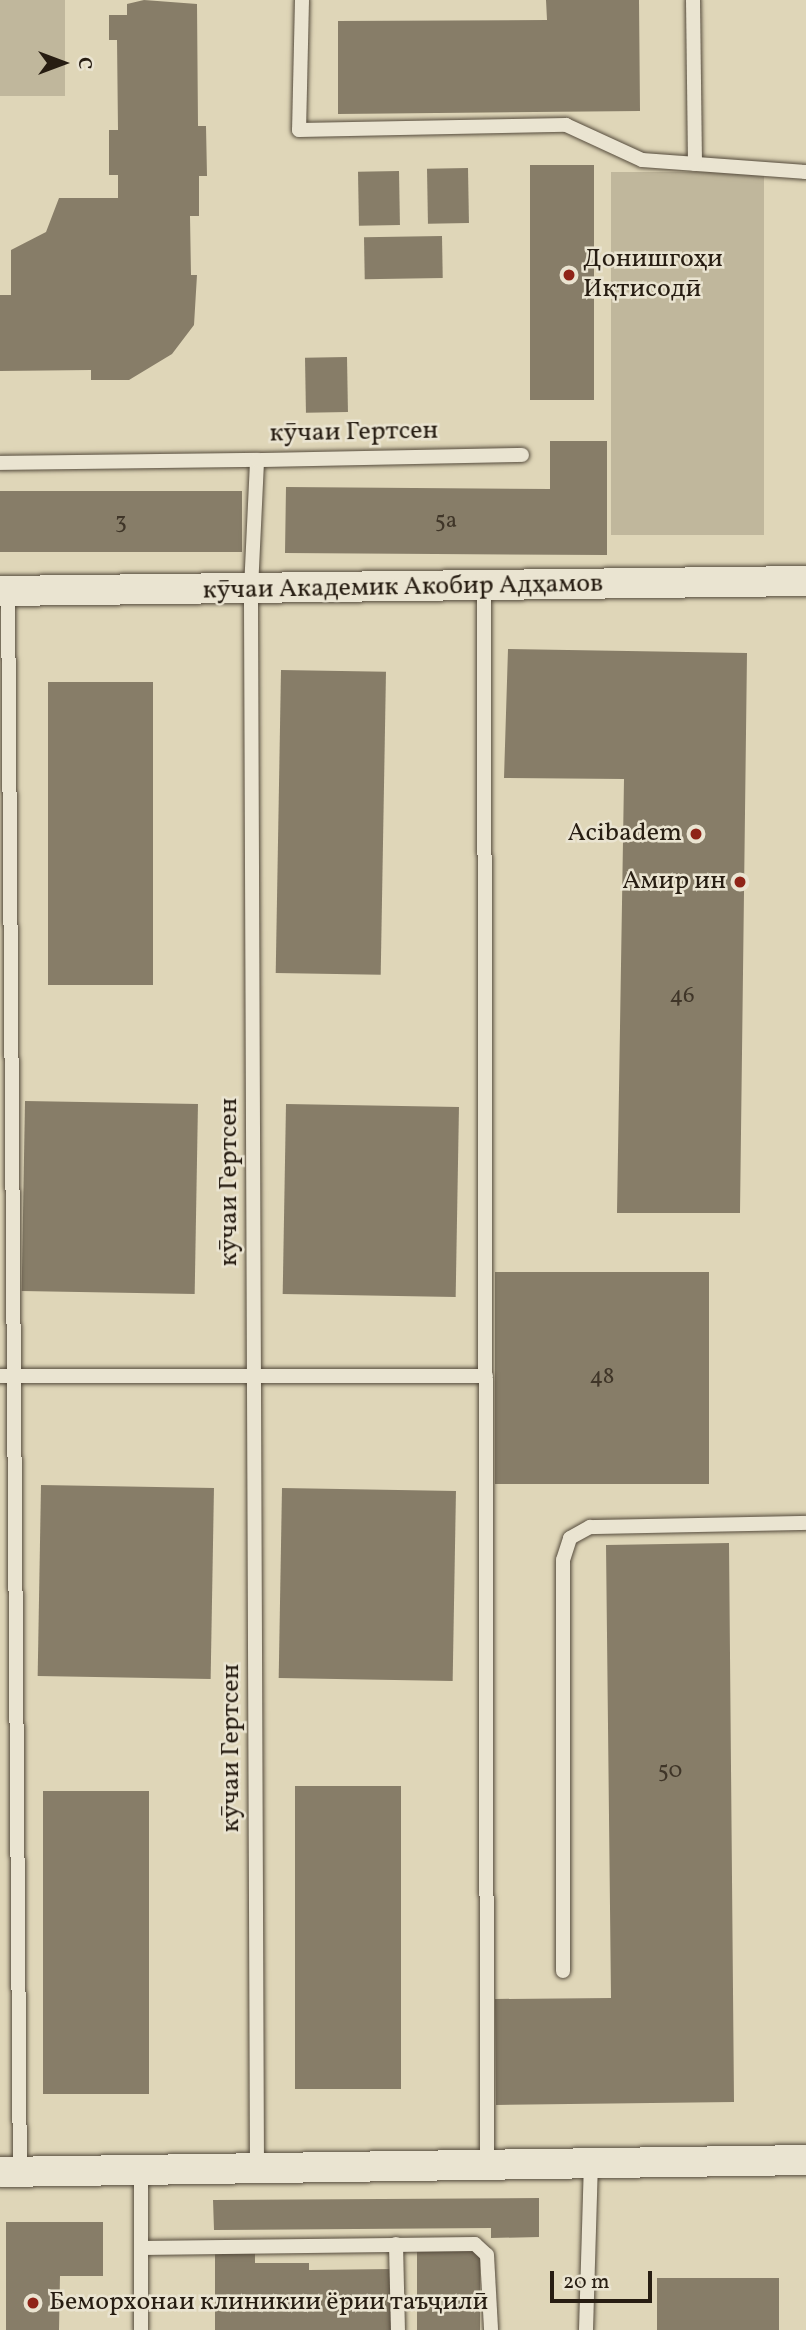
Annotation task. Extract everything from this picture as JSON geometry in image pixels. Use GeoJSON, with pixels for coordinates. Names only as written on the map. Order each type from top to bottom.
{"type":"FeatureCollection","features":[{"type":"Feature","properties":{"kind":"street","name":"кӯчаи Академик Акобир Адҳамов"},"geometry":{"type":"LineString","coordinates":[[4,590],[484,589],[806,581]]}},
{"type":"Feature","properties":{"kind":"street"},"geometry":{"type":"LineString","coordinates":[[10,2172],[591,2160],[806,2160]]}},
{"type":"Feature","properties":{"kind":"lane"},"geometry":{"type":"LineString","coordinates":[[302,0],[299,130],[566,125],[642,160],[806,172]]}},
{"type":"Feature","properties":{"kind":"lane"},"geometry":{"type":"LineString","coordinates":[[693,0],[695,164]]}},
{"type":"Feature","properties":{"kind":"lane","name":"кӯчаи Гертсен"},"geometry":{"type":"LineString","coordinates":[[257,2168],[251,589],[257,460],[522,455]]}},
{"type":"Feature","properties":{"kind":"lane"},"geometry":{"type":"LineString","coordinates":[[0,463],[257,460]]}},
{"type":"Feature","properties":{"kind":"lane"},"geometry":{"type":"LineString","coordinates":[[484,589],[487,2162]]}},
{"type":"Feature","properties":{"kind":"lane"},"geometry":{"type":"LineString","coordinates":[[4,590],[6,1054],[16,1376],[10,2172]]}},
{"type":"Feature","properties":{"kind":"lane"},"geometry":{"type":"LineString","coordinates":[[0,1376],[486,1376]]}},
{"type":"Feature","properties":{"kind":"lane"},"geometry":{"type":"LineString","coordinates":[[563,1971],[563,1560],[570,1538],[590,1527],[806,1523]]}},
{"type":"Feature","properties":{"kind":"lane"},"geometry":{"type":"LineString","coordinates":[[586,2330],[591,2160]]}},
{"type":"Feature","properties":{"kind":"lane"},"geometry":{"type":"LineString","coordinates":[[141,2170],[141,2330]]}},
{"type":"Feature","properties":{"kind":"lane"},"geometry":{"type":"LineString","coordinates":[[141,2248],[396,2244],[484,2248],[491,2330]]}},
{"type":"Feature","properties":{"kind":"lane"},"geometry":{"type":"LineString","coordinates":[[396,2244],[398,2330]]}},
{"type":"Feature","properties":{"kind":"shaded area"},"geometry":{"type":"Polygon","coordinates":[[[0,0],[65,0],[65,96],[0,96],[0,0]]]}},
{"type":"Feature","properties":{"kind":"shaded area"},"geometry":{"type":"Polygon","coordinates":[[[611,172],[764,172],[764,535],[611,535],[611,172]]]}},
{"type":"Feature","properties":{"kind":"building"},"geometry":{"type":"Polygon","coordinates":[[[144,0],[197,4],[198,126],[206,126],[207,176],[199,176],[199,216],[190,216],[191,275],[197,275],[194,325],[172,354],[129,380],[91,380],[91,370],[0,371],[0,295],[11,295],[11,250],[46,232],[59,198],[118,198],[118,175],[109,175],[109,130],[118,130],[117,40],[109,40],[109,15],[127,15],[127,4],[144,0]]]}},
{"type":"Feature","properties":{"kind":"building"},"geometry":{"type":"Polygon","coordinates":[[[546,0],[639,0],[640,111],[338,114],[338,21],[547,20],[546,0]]]}},
{"type":"Feature","properties":{"kind":"building","name":"Донишгоҳи Иқтисодӣ"},"geometry":{"type":"Polygon","coordinates":[[[530,165],[594,165],[594,400],[530,400],[530,165]]]}},
{"type":"Feature","properties":{"kind":"building"},"geometry":{"type":"Polygon","coordinates":[[[468,168],[469,223],[428,224],[427,169],[468,168]]]}},
{"type":"Feature","properties":{"kind":"building"},"geometry":{"type":"Polygon","coordinates":[[[399,171],[400,225],[359,226],[358,172],[399,171]]]}},
{"type":"Feature","properties":{"kind":"building"},"geometry":{"type":"Polygon","coordinates":[[[442,236],[443,278],[365,279],[364,237],[442,236]]]}},
{"type":"Feature","properties":{"kind":"building"},"geometry":{"type":"Polygon","coordinates":[[[347,357],[348,412],[306,413],[305,358],[347,357]]]}},
{"type":"Feature","properties":{"kind":"building"},"geometry":{"type":"Polygon","coordinates":[[[550,441],[607,441],[607,555],[285,553],[286,487],[550,489],[550,441]]]}},
{"type":"Feature","properties":{"kind":"building"},"geometry":{"type":"Polygon","coordinates":[[[0,491],[242,491],[242,552],[0,552],[0,491]]]}},
{"type":"Feature","properties":{"kind":"building"},"geometry":{"type":"Polygon","coordinates":[[[508,649],[747,653],[740,1213],[617,1213],[624,779],[504,778],[508,649]]]}},
{"type":"Feature","properties":{"kind":"building"},"geometry":{"type":"Polygon","coordinates":[[[281,670],[386,672],[381,975],[276,973],[281,670]]]}},
{"type":"Feature","properties":{"kind":"building"},"geometry":{"type":"Polygon","coordinates":[[[48,682],[153,682],[153,985],[48,985],[48,682]]]}},
{"type":"Feature","properties":{"kind":"building"},"geometry":{"type":"Polygon","coordinates":[[[25,1101],[198,1104],[195,1294],[22,1291],[25,1101]]]}},
{"type":"Feature","properties":{"kind":"building"},"geometry":{"type":"Polygon","coordinates":[[[286,1104],[459,1107],[456,1297],[283,1294],[286,1104]]]}},
{"type":"Feature","properties":{"kind":"building"},"geometry":{"type":"Polygon","coordinates":[[[495,1272],[709,1272],[709,1484],[495,1484],[495,1272]]]}},
{"type":"Feature","properties":{"kind":"building"},"geometry":{"type":"Polygon","coordinates":[[[41,1485],[214,1488],[211,1679],[38,1676],[41,1485]]]}},
{"type":"Feature","properties":{"kind":"building"},"geometry":{"type":"Polygon","coordinates":[[[282,1488],[456,1491],[453,1681],[279,1678],[282,1488]]]}},
{"type":"Feature","properties":{"kind":"building"},"geometry":{"type":"Polygon","coordinates":[[[729,1543],[734,2102],[496,2105],[495,1999],[611,1998],[606,1545],[729,1543]]]}},
{"type":"Feature","properties":{"kind":"building"},"geometry":{"type":"Polygon","coordinates":[[[295,1786],[401,1786],[401,2089],[295,2089],[295,1786]]]}},
{"type":"Feature","properties":{"kind":"building"},"geometry":{"type":"Polygon","coordinates":[[[43,1791],[149,1791],[149,2094],[43,2094],[43,1791]]]}},
{"type":"Feature","properties":{"kind":"building"},"geometry":{"type":"Polygon","coordinates":[[[539,2198],[539,2237],[491,2238],[491,2228],[214,2230],[213,2200],[539,2198]]]}},
{"type":"Feature","properties":{"kind":"building","name":"Беморхонаи клиникии ёрии таъҷилӣ"},"geometry":{"type":"Polygon","coordinates":[[[6,2222],[103,2222],[103,2276],[60,2276],[59,2330],[6,2330],[6,2222]]]}},
{"type":"Feature","properties":{"kind":"building"},"geometry":{"type":"Polygon","coordinates":[[[417,2251],[480,2251],[480,2330],[417,2330],[417,2251]]]}},
{"type":"Feature","properties":{"kind":"building"},"geometry":{"type":"Polygon","coordinates":[[[215,2252],[255,2252],[255,2263],[309,2263],[309,2270],[394,2269],[394,2330],[215,2330],[215,2252]]]}},
{"type":"Feature","properties":{"kind":"building"},"geometry":{"type":"Polygon","coordinates":[[[657,2278],[779,2278],[779,2330],[657,2330],[657,2278]]]}},
{"type":"Feature","properties":{"kind":"place","name":"Донишгоҳи Иқтисодӣ"},"geometry":{"type":"Point","coordinates":[569,275]}},
{"type":"Feature","properties":{"kind":"place","name":"Acibadem"},"geometry":{"type":"Point","coordinates":[696,834]}},
{"type":"Feature","properties":{"kind":"place","name":"Амир ин"},"geometry":{"type":"Point","coordinates":[740,882]}},
{"type":"Feature","properties":{"kind":"place","name":"Беморхонаи клиникии ёрии таъҷилӣ"},"geometry":{"type":"Point","coordinates":[33,2303]}}]}
